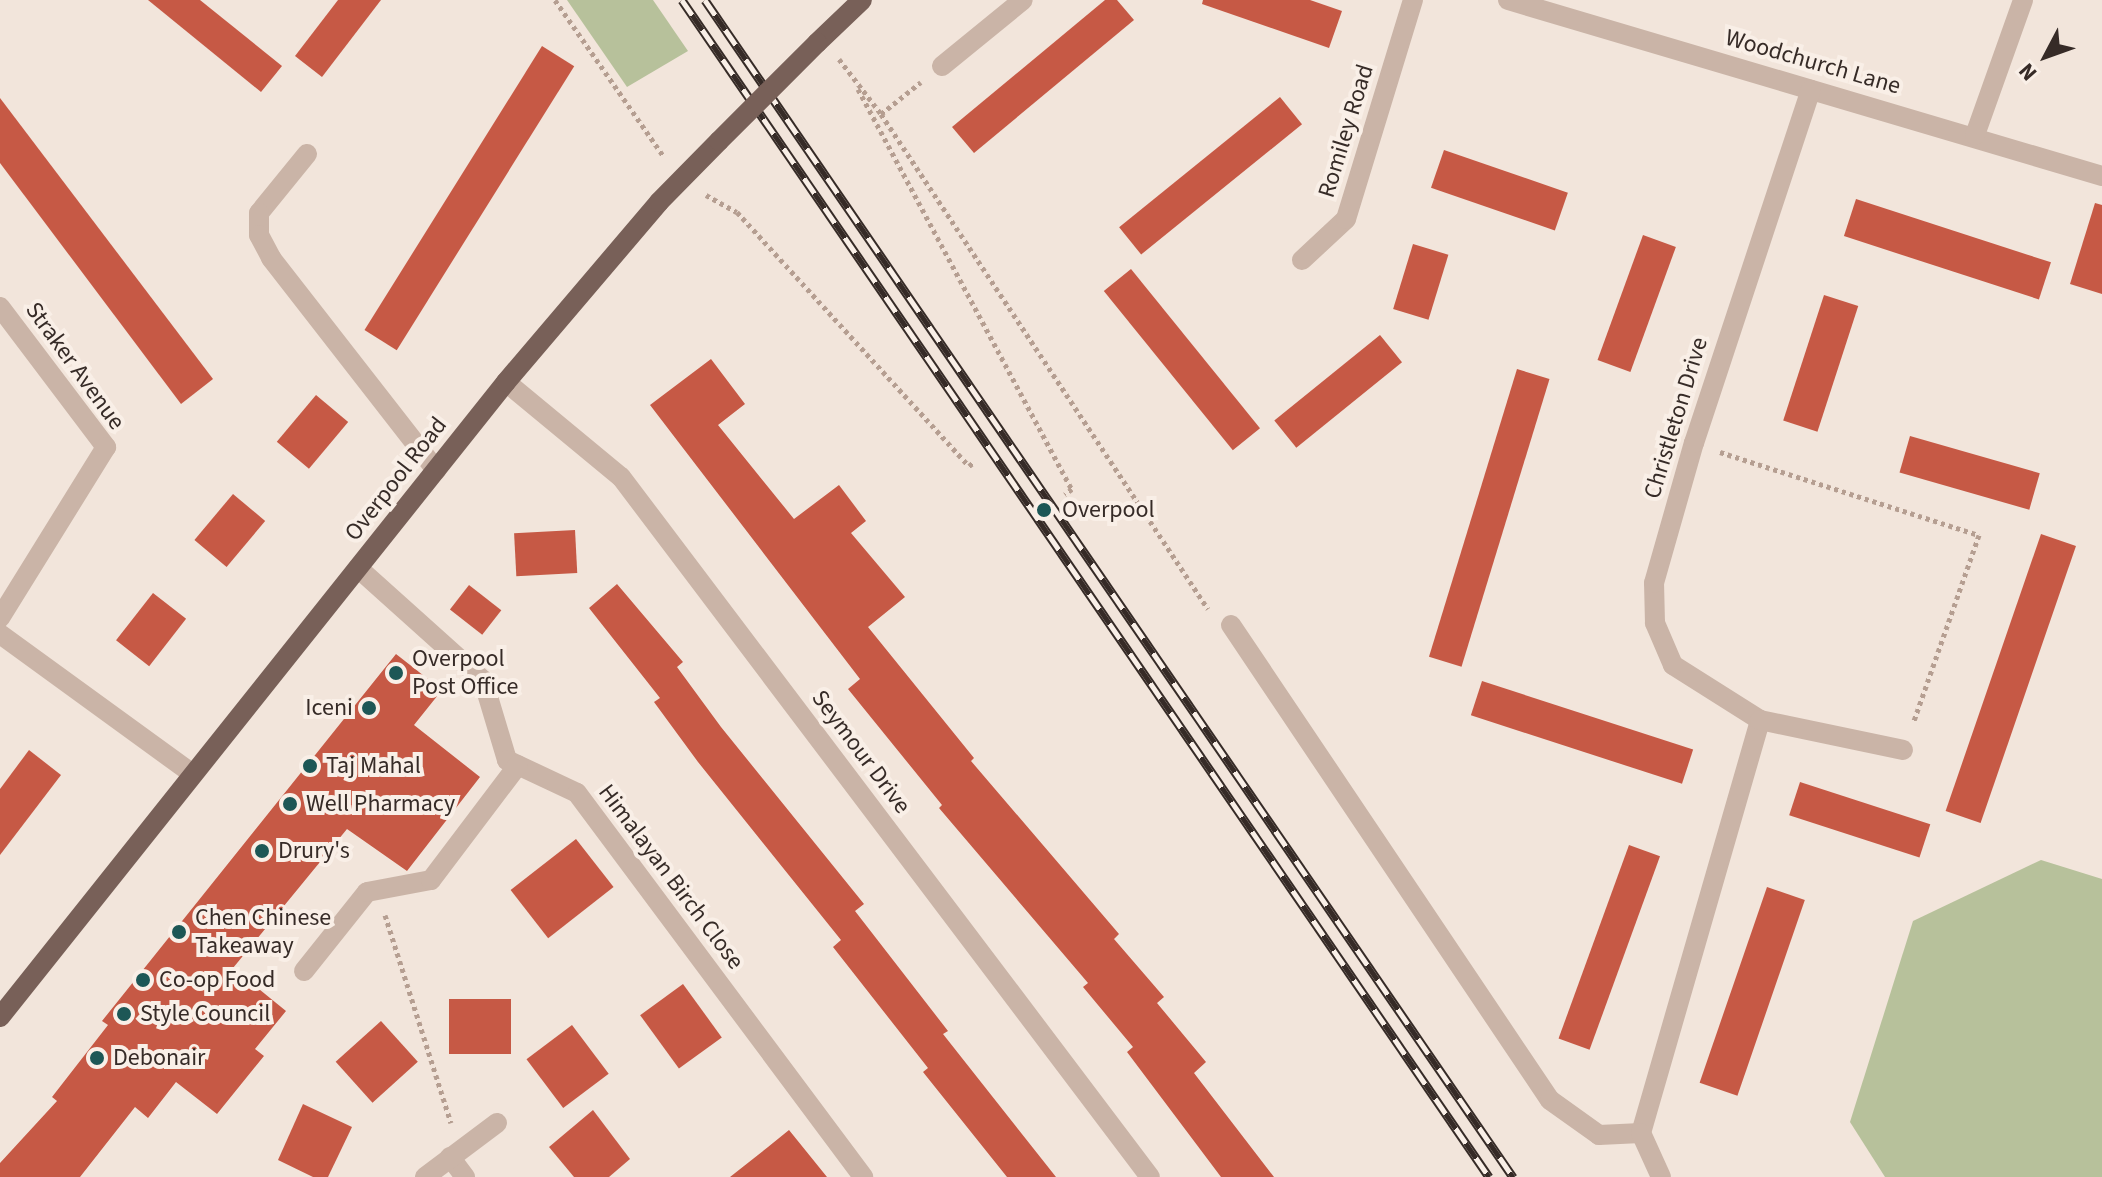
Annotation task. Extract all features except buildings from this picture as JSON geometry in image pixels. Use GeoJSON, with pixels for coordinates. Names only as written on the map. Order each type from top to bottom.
{"type":"FeatureCollection","features":[{"type":"Feature","properties":{"kind":"main road","name":"Overpool Road"},"geometry":{"type":"LineString","coordinates":[[0,1017],[191,773],[506,382],[681,180],[862,0]]}},
{"type":"Feature","properties":{"kind":"street"},"geometry":{"type":"LineString","coordinates":[[942,66],[1023,0]]}},
{"type":"Feature","properties":{"kind":"street","name":"Romiley Road"},"geometry":{"type":"LineString","coordinates":[[1302,260],[1346,219],[1413,0]]}},
{"type":"Feature","properties":{"kind":"street","name":"Woodchurch Lane"},"geometry":{"type":"LineString","coordinates":[[1508,0],[1975,135],[2102,176]]}},
{"type":"Feature","properties":{"kind":"street"},"geometry":{"type":"LineString","coordinates":[[1975,135],[2023,0]]}},
{"type":"Feature","properties":{"kind":"street","name":"Christleton Drive"},"geometry":{"type":"LineString","coordinates":[[1811,90],[1694,443],[1654,583],[1655,623],[1673,665],[1760,720],[1903,750]]}},
{"type":"Feature","properties":{"kind":"street"},"geometry":{"type":"LineString","coordinates":[[307,154],[259,213],[259,235],[271,258],[436,470]]}},
{"type":"Feature","properties":{"kind":"street","name":"Straker Avenue"},"geometry":{"type":"LineString","coordinates":[[0,307],[106,447],[0,618]]}},
{"type":"Feature","properties":{"kind":"street","name":"Seymour Drive"},"geometry":{"type":"LineString","coordinates":[[506,382],[621,477],[1150,1177]]}},
{"type":"Feature","properties":{"kind":"street"},"geometry":{"type":"LineString","coordinates":[[304,971],[367,892],[431,880],[518,765],[507,760],[483,680],[358,568]]}},
{"type":"Feature","properties":{"kind":"street"},"geometry":{"type":"LineString","coordinates":[[1231,625],[1550,1100],[1599,1135],[1641,1133]]}},
{"type":"Feature","properties":{"kind":"street"},"geometry":{"type":"LineString","coordinates":[[0,634],[191,773]]}},
{"type":"Feature","properties":{"kind":"street"},"geometry":{"type":"LineString","coordinates":[[1661,1177],[1641,1133],[1760,720]]}},
{"type":"Feature","properties":{"kind":"street","name":"Himalayan Birch Close"},"geometry":{"type":"LineString","coordinates":[[518,765],[577,793],[863,1177]]}},
{"type":"Feature","properties":{"kind":"street"},"geometry":{"type":"LineString","coordinates":[[425,1177],[497,1123]]}},
{"type":"Feature","properties":{"kind":"street"},"geometry":{"type":"LineString","coordinates":[[455,1154],[465,1177]]}},
{"type":"Feature","properties":{"kind":"path"},"geometry":{"type":"LineString","coordinates":[[555,0],[681,180],[737,212],[969,466],[974,462]]}},
{"type":"Feature","properties":{"kind":"path"},"geometry":{"type":"LineString","coordinates":[[820,39],[881,114],[1209,611],[1231,625]]}},
{"type":"Feature","properties":{"kind":"path"},"geometry":{"type":"LineString","coordinates":[[881,114],[942,66]]}},
{"type":"Feature","properties":{"kind":"path"},"geometry":{"type":"LineString","coordinates":[[852,78],[1072,489],[1065,494]]}},
{"type":"Feature","properties":{"kind":"path"},"geometry":{"type":"LineString","coordinates":[[1694,443],[1979,535],[1903,750]]}},
{"type":"Feature","properties":{"kind":"path"},"geometry":{"type":"LineString","coordinates":[[377,889],[455,1154]]}},
{"type":"Feature","properties":{"kind":"green space"},"geometry":{"type":"Polygon","coordinates":[[[567,0],[653,0],[688,51],[627,87],[567,0]]]}},
{"type":"Feature","properties":{"kind":"green space"},"geometry":{"type":"Polygon","coordinates":[[[2041,860],[2102,879],[2102,1177],[1885,1177],[1850,1122],[1913,921],[2041,860]]]}},
{"type":"Feature","properties":{"kind":"railway"},"geometry":{"type":"LineString","coordinates":[[682,0],[1489,1177]]}},
{"type":"Feature","properties":{"kind":"railway"},"geometry":{"type":"LineString","coordinates":[[705,0],[1513,1177]]}},
{"type":"Feature","properties":{"kind":"place","name":"Overpool"},"geometry":{"type":"Point","coordinates":[1044,510]}},
{"type":"Feature","properties":{"kind":"place","name":"Overpool Post Office"},"geometry":{"type":"Point","coordinates":[396,673]}},
{"type":"Feature","properties":{"kind":"place","name":"Iceni"},"geometry":{"type":"Point","coordinates":[369,708]}},
{"type":"Feature","properties":{"kind":"place","name":"Taj Mahal"},"geometry":{"type":"Point","coordinates":[310,766]}},
{"type":"Feature","properties":{"kind":"place","name":"Well Pharmacy"},"geometry":{"type":"Point","coordinates":[290,804]}},
{"type":"Feature","properties":{"kind":"place","name":"Drury's"},"geometry":{"type":"Point","coordinates":[262,851]}},
{"type":"Feature","properties":{"kind":"place","name":"Chen Chinese Takeaway"},"geometry":{"type":"Point","coordinates":[179,932]}},
{"type":"Feature","properties":{"kind":"place","name":"Co-op Food"},"geometry":{"type":"Point","coordinates":[143,980]}},
{"type":"Feature","properties":{"kind":"place","name":"Style Council"},"geometry":{"type":"Point","coordinates":[124,1014]}},
{"type":"Feature","properties":{"kind":"place","name":"Debonair"},"geometry":{"type":"Point","coordinates":[97,1058]}}]}
